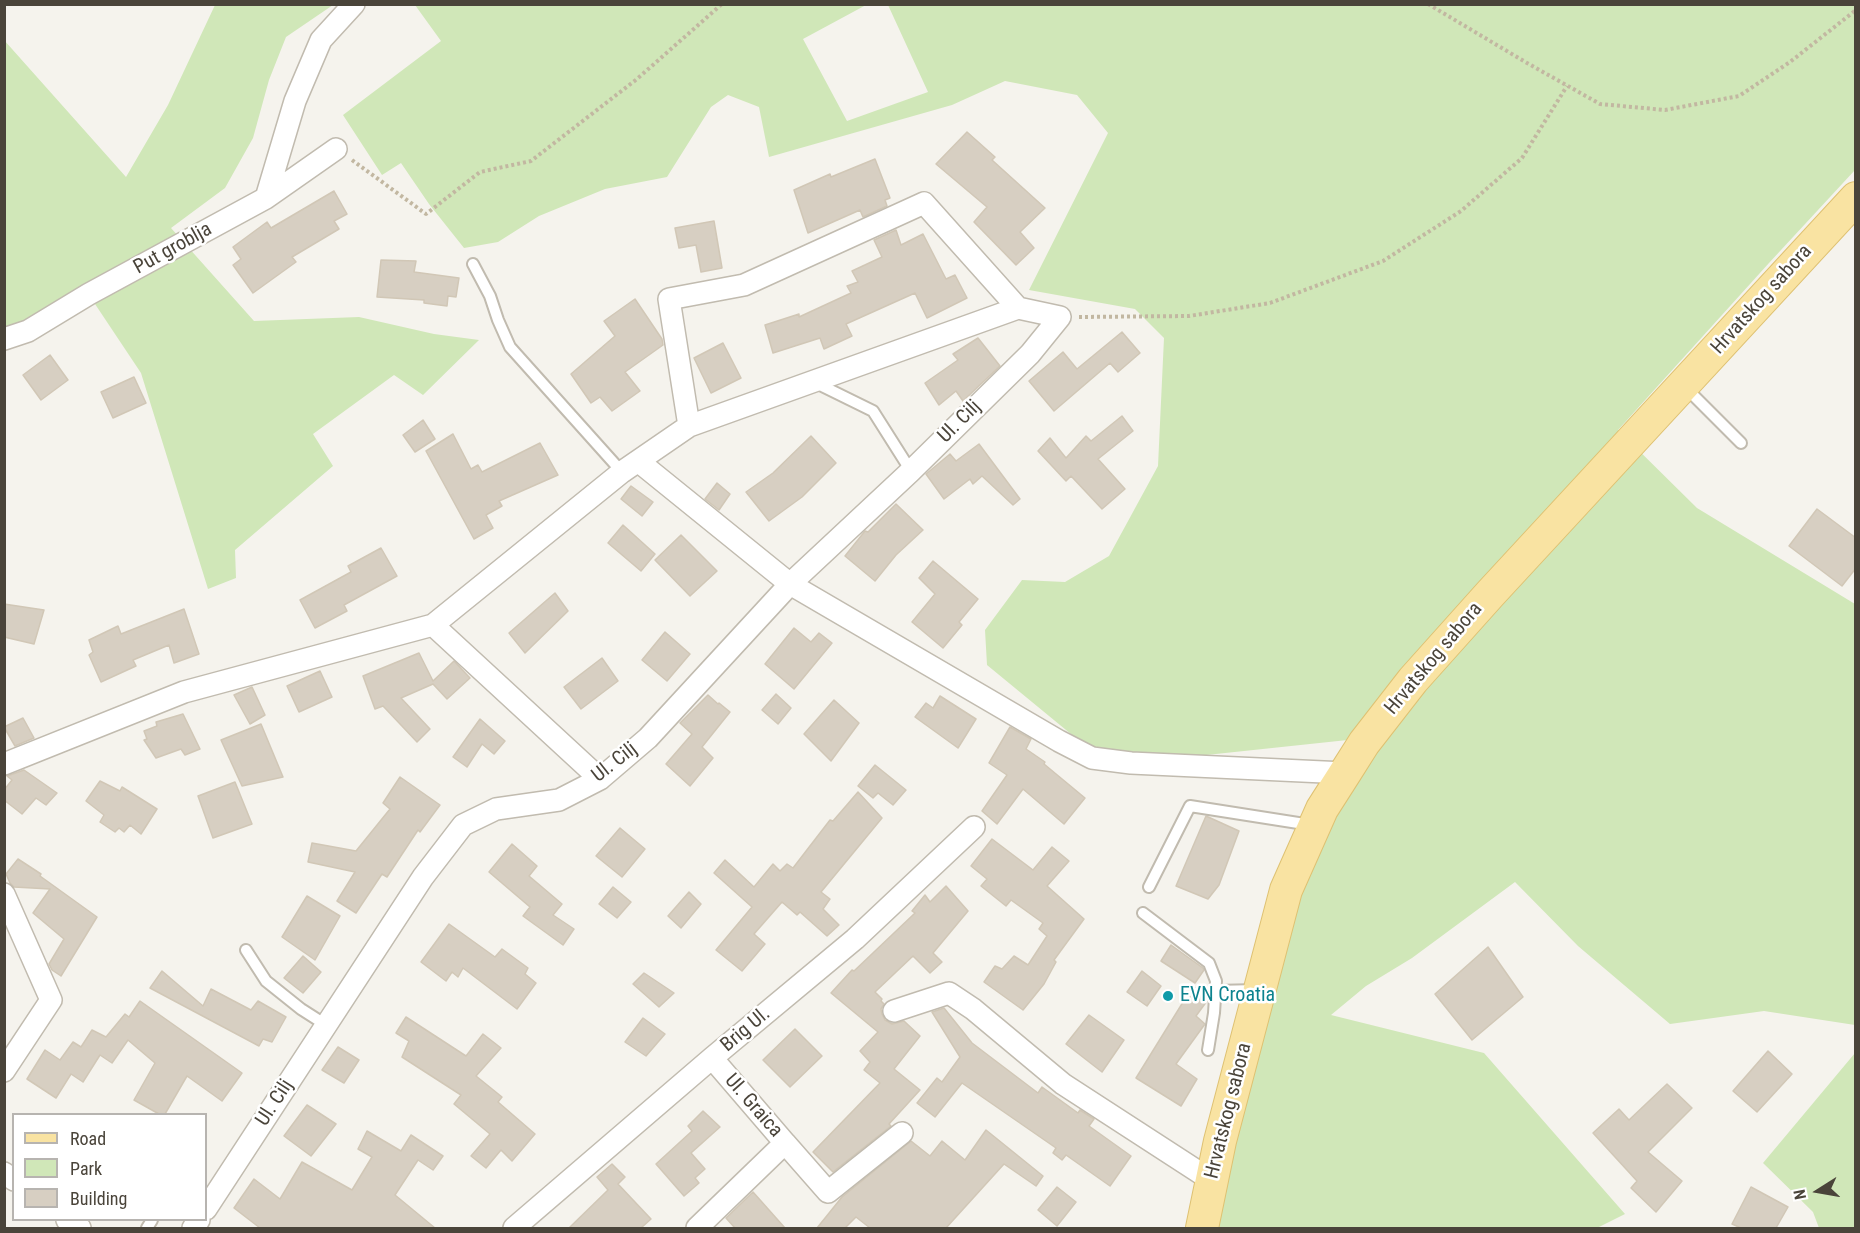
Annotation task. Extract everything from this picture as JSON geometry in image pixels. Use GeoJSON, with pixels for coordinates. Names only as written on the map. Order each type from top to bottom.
{"type":"FeatureCollection","features":[{"type":"Feature","properties":{"kind":"main road","name":"Hrvatskog sabora"},"geometry":{"type":"LineString","coordinates":[[1202,1228],[1220,1141],[1286,890],[1322,810],[1364,743],[1413,680],[1610,462],[1856,198]]}},
{"type":"Feature","properties":{"kind":"street"},"geometry":{"type":"LineString","coordinates":[[266,198],[294,101],[321,40],[354,4]]}},
{"type":"Feature","properties":{"kind":"street","name":"Put groblja"},"geometry":{"type":"LineString","coordinates":[[4,339],[28,331],[89,294],[266,198],[336,149]]}},
{"type":"Feature","properties":{"kind":"street"},"geometry":{"type":"LineString","coordinates":[[689,426],[669,299],[744,285],[924,203],[1018,308]]}},
{"type":"Feature","properties":{"kind":"street"},"geometry":{"type":"LineString","coordinates":[[4,764],[184,692],[433,625],[630,466],[689,426],[1018,308],[1060,317]]}},
{"type":"Feature","properties":{"kind":"street","name":"Ul. Cilj"},"geometry":{"type":"LineString","coordinates":[[207,1207],[423,877],[463,825],[496,809],[560,800],[600,779],[648,738],[790,584],[911,471],[1030,354],[1060,317]]}},
{"type":"Feature","properties":{"kind":"street"},"geometry":{"type":"LineString","coordinates":[[630,466],[790,584],[1092,758],[1131,763],[1345,773]]}},
{"type":"Feature","properties":{"kind":"street"},"geometry":{"type":"LineString","coordinates":[[433,625],[600,779]]}},
{"type":"Feature","properties":{"kind":"street","name":"Brig Ul."},"geometry":{"type":"LineString","coordinates":[[514,1228],[855,939],[974,826]]}},
{"type":"Feature","properties":{"kind":"street"},"geometry":{"type":"LineString","coordinates":[[4,894],[51,1000],[4,1071]]}},
{"type":"Feature","properties":{"kind":"street"},"geometry":{"type":"LineString","coordinates":[[894,1011],[949,993],[973,1009],[1063,1084],[1211,1180]]}},
{"type":"Feature","properties":{"kind":"street","name":"Ul. Graica"},"geometry":{"type":"LineString","coordinates":[[697,1228],[785,1143],[712,1058]]}},
{"type":"Feature","properties":{"kind":"street"},"geometry":{"type":"LineString","coordinates":[[785,1143],[828,1192],[902,1133]]}},
{"type":"Feature","properties":{"kind":"lane"},"geometry":{"type":"LineString","coordinates":[[472,264],[490,296],[510,347],[630,466]]}},
{"type":"Feature","properties":{"kind":"lane"},"geometry":{"type":"LineString","coordinates":[[814,382],[873,411],[911,471]]}},
{"type":"Feature","properties":{"kind":"lane"},"geometry":{"type":"LineString","coordinates":[[1683,386],[1741,443]]}},
{"type":"Feature","properties":{"kind":"lane"},"geometry":{"type":"LineString","coordinates":[[1149,887],[1190,806],[1315,826]]}},
{"type":"Feature","properties":{"kind":"lane"},"geometry":{"type":"LineString","coordinates":[[1143,913],[1209,963],[1216,981],[1215,1013],[1209,1050]]}},
{"type":"Feature","properties":{"kind":"lane"},"geometry":{"type":"LineString","coordinates":[[246,950],[266,981],[301,1009],[326,1025]]}},
{"type":"Feature","properties":{"kind":"lane"},"geometry":{"type":"LineString","coordinates":[[1215,991],[1260,990]]}},
{"type":"Feature","properties":{"kind":"path"},"geometry":{"type":"LineString","coordinates":[[336,149],[426,214],[480,172],[531,161],[637,79],[723,4]]}},
{"type":"Feature","properties":{"kind":"path"},"geometry":{"type":"LineString","coordinates":[[1428,4],[1600,104],[1665,110],[1739,96],[1790,62],[1856,10]]}},
{"type":"Feature","properties":{"kind":"path"},"geometry":{"type":"LineString","coordinates":[[1060,317],[1189,316],[1270,303],[1383,261],[1461,211],[1522,158],[1567,86]]}},
{"type":"Feature","properties":{"kind":"green space"},"geometry":{"type":"Polygon","coordinates":[[[215,5],[333,5],[286,37],[269,80],[253,138],[225,188],[171,228],[254,321],[359,317],[434,334],[479,340],[423,395],[394,375],[313,434],[333,466],[235,550],[236,578],[208,589],[141,373],[89,295],[5,339],[4,40],[126,177],[168,105],[215,5]]]}},
{"type":"Feature","properties":{"kind":"green space"},"geometry":{"type":"Polygon","coordinates":[[[415,5],[866,5],[803,39],[847,121],[928,92],[888,5],[1855,5],[1855,170],[1618,430],[1697,508],[1855,604],[1855,1025],[1764,1011],[1670,1024],[1578,946],[1515,882],[1412,958],[1366,986],[1331,1015],[1484,1053],[1625,1214],[1597,1228],[1202,1228],[1286,890],[1357,739],[1131,763],[1077,739],[987,665],[985,630],[1022,580],[1065,582],[1109,556],[1158,466],[1164,338],[1135,309],[1029,290],[1108,133],[1077,95],[1005,81],[952,105],[769,157],[759,107],[728,95],[711,107],[667,177],[605,189],[539,216],[498,242],[464,248],[429,204],[401,163],[382,175],[343,115],[441,41],[415,5]]]}},
{"type":"Feature","properties":{"kind":"green space"},"geometry":{"type":"Polygon","coordinates":[[[1855,1053],[1855,1228],[1819,1228],[1813,1212],[1763,1163],[1855,1053]]]}},
{"type":"Feature","properties":{"kind":"building"},"geometry":{"type":"Polygon","coordinates":[[[967,132],[995,157],[992,160],[1045,208],[1020,232],[1034,248],[1016,265],[974,222],[987,207],[936,164],[967,132]]]}},
{"type":"Feature","properties":{"kind":"building"},"geometry":{"type":"Polygon","coordinates":[[[875,159],[890,198],[885,200],[887,206],[863,217],[860,210],[808,233],[794,190],[830,174],[831,177],[875,159]]]}},
{"type":"Feature","properties":{"kind":"building"},"geometry":{"type":"Polygon","coordinates":[[[334,191],[347,214],[334,221],[339,229],[292,257],[296,262],[253,293],[233,265],[241,259],[233,247],[267,222],[271,228],[334,191]]]}},
{"type":"Feature","properties":{"kind":"building"},"geometry":{"type":"Polygon","coordinates":[[[714,221],[722,268],[701,272],[696,245],[679,248],[675,228],[714,221]]]}},
{"type":"Feature","properties":{"kind":"building"},"geometry":{"type":"Polygon","coordinates":[[[896,230],[901,245],[923,234],[946,279],[955,275],[967,298],[927,318],[915,293],[846,324],[852,336],[824,349],[820,338],[773,353],[765,325],[799,314],[799,317],[851,293],[847,286],[858,282],[852,271],[882,257],[874,240],[896,230]]]}},
{"type":"Feature","properties":{"kind":"building"},"geometry":{"type":"Polygon","coordinates":[[[381,260],[416,261],[414,272],[459,278],[456,297],[448,296],[447,306],[424,303],[424,300],[377,297],[381,260]]]}},
{"type":"Feature","properties":{"kind":"building"},"geometry":{"type":"Polygon","coordinates":[[[635,299],[662,339],[663,345],[625,372],[640,391],[612,411],[600,397],[591,403],[571,374],[615,336],[604,321],[635,299]]]}},
{"type":"Feature","properties":{"kind":"building"},"geometry":{"type":"Polygon","coordinates":[[[1122,332],[1140,353],[1118,372],[1110,363],[1054,411],[1029,381],[1063,352],[1077,369],[1122,332]]]}},
{"type":"Feature","properties":{"kind":"building"},"geometry":{"type":"Polygon","coordinates":[[[978,338],[1000,366],[963,401],[956,391],[939,405],[925,383],[958,360],[953,354],[978,338]]]}},
{"type":"Feature","properties":{"kind":"building"},"geometry":{"type":"Polygon","coordinates":[[[723,343],[741,378],[711,393],[694,358],[723,343]]]}},
{"type":"Feature","properties":{"kind":"building"},"geometry":{"type":"Polygon","coordinates":[[[50,355],[68,380],[41,400],[23,375],[50,355]]]}},
{"type":"Feature","properties":{"kind":"building"},"geometry":{"type":"Polygon","coordinates":[[[134,377],[146,403],[113,418],[101,392],[134,377]]]}},
{"type":"Feature","properties":{"kind":"building"},"geometry":{"type":"Polygon","coordinates":[[[1122,416],[1133,431],[1098,459],[1125,489],[1102,509],[1071,476],[1066,481],[1038,451],[1050,438],[1066,458],[1086,436],[1091,441],[1122,416]]]}},
{"type":"Feature","properties":{"kind":"building"},"geometry":{"type":"Polygon","coordinates":[[[423,420],[435,439],[415,452],[403,435],[423,420]]]}},
{"type":"Feature","properties":{"kind":"building"},"geometry":{"type":"Polygon","coordinates":[[[453,434],[471,469],[478,465],[482,472],[540,443],[558,475],[499,501],[502,506],[486,515],[493,528],[474,539],[426,451],[453,434]]]}},
{"type":"Feature","properties":{"kind":"building"},"geometry":{"type":"Polygon","coordinates":[[[811,436],[836,463],[802,497],[769,521],[746,492],[773,473],[811,436]]]}},
{"type":"Feature","properties":{"kind":"building"},"geometry":{"type":"Polygon","coordinates":[[[979,444],[1020,499],[1013,505],[982,476],[973,484],[970,479],[944,499],[926,474],[950,454],[956,461],[979,444]]]}},
{"type":"Feature","properties":{"kind":"building"},"geometry":{"type":"Polygon","coordinates":[[[717,483],[730,494],[719,510],[705,499],[717,483]]]}},
{"type":"Feature","properties":{"kind":"building"},"geometry":{"type":"Polygon","coordinates":[[[631,486],[653,502],[642,516],[621,499],[631,486]]]}},
{"type":"Feature","properties":{"kind":"building"},"geometry":{"type":"Polygon","coordinates":[[[896,504],[923,530],[896,555],[875,581],[845,556],[865,531],[868,532],[896,504]]]}},
{"type":"Feature","properties":{"kind":"building"},"geometry":{"type":"Polygon","coordinates":[[[1817,509],[1856,538],[1856,568],[1842,586],[1789,546],[1817,509]]]}},
{"type":"Feature","properties":{"kind":"building"},"geometry":{"type":"Polygon","coordinates":[[[623,525],[655,554],[641,571],[608,543],[623,525]]]}},
{"type":"Feature","properties":{"kind":"building"},"geometry":{"type":"Polygon","coordinates":[[[681,535],[717,571],[690,596],[655,560],[681,535]]]}},
{"type":"Feature","properties":{"kind":"building"},"geometry":{"type":"Polygon","coordinates":[[[381,548],[397,576],[344,605],[347,611],[315,628],[300,600],[351,572],[348,566],[381,548]]]}},
{"type":"Feature","properties":{"kind":"building"},"geometry":{"type":"Polygon","coordinates":[[[933,561],[978,599],[959,622],[962,625],[943,648],[912,622],[935,594],[919,578],[933,561]]]}},
{"type":"Feature","properties":{"kind":"building"},"geometry":{"type":"Polygon","coordinates":[[[555,593],[568,611],[525,653],[509,633],[555,593]]]}},
{"type":"Feature","properties":{"kind":"building"},"geometry":{"type":"Polygon","coordinates":[[[4,604],[44,610],[34,644],[4,637],[4,604]]]}},
{"type":"Feature","properties":{"kind":"building"},"geometry":{"type":"Polygon","coordinates":[[[184,609],[199,654],[174,663],[169,645],[133,660],[136,666],[101,682],[89,655],[93,652],[89,640],[118,626],[121,634],[184,609]]]}},
{"type":"Feature","properties":{"kind":"building"},"geometry":{"type":"Polygon","coordinates":[[[794,628],[811,642],[819,633],[832,643],[794,689],[765,664],[794,628]]]}},
{"type":"Feature","properties":{"kind":"building"},"geometry":{"type":"Polygon","coordinates":[[[665,632],[690,654],[667,681],[642,660],[665,632]]]}},
{"type":"Feature","properties":{"kind":"building"},"geometry":{"type":"Polygon","coordinates":[[[419,653],[433,681],[454,661],[470,678],[447,699],[433,684],[401,698],[430,729],[417,742],[383,706],[375,709],[363,676],[419,653]]]}},
{"type":"Feature","properties":{"kind":"building"},"geometry":{"type":"Polygon","coordinates":[[[602,658],[618,681],[581,709],[564,687],[602,658]]]}},
{"type":"Feature","properties":{"kind":"building"},"geometry":{"type":"Polygon","coordinates":[[[320,671],[332,697],[299,712],[287,686],[320,671]]]}},
{"type":"Feature","properties":{"kind":"building"},"geometry":{"type":"Polygon","coordinates":[[[252,687],[265,715],[250,724],[234,695],[252,687]]]}},
{"type":"Feature","properties":{"kind":"building"},"geometry":{"type":"Polygon","coordinates":[[[776,694],[791,708],[778,724],[762,710],[776,694]]]}},
{"type":"Feature","properties":{"kind":"building"},"geometry":{"type":"Polygon","coordinates":[[[708,695],[730,712],[702,747],[713,758],[690,786],[666,764],[692,734],[680,723],[708,695]]]}},
{"type":"Feature","properties":{"kind":"building"},"geometry":{"type":"Polygon","coordinates":[[[940,696],[976,719],[958,748],[915,717],[926,703],[933,708],[940,696]]]}},
{"type":"Feature","properties":{"kind":"building"},"geometry":{"type":"Polygon","coordinates":[[[834,700],[859,723],[831,761],[804,734],[834,700]]]}},
{"type":"Feature","properties":{"kind":"building"},"geometry":{"type":"Polygon","coordinates":[[[183,714],[200,749],[185,755],[181,749],[156,758],[144,740],[147,739],[144,731],[157,726],[156,722],[183,714]]]}},
{"type":"Feature","properties":{"kind":"building"},"geometry":{"type":"Polygon","coordinates":[[[23,718],[34,738],[15,746],[4,727],[23,718]]]}},
{"type":"Feature","properties":{"kind":"building"},"geometry":{"type":"Polygon","coordinates":[[[480,719],[505,741],[494,754],[482,744],[467,767],[453,757],[480,719]]]}},
{"type":"Feature","properties":{"kind":"building"},"geometry":{"type":"Polygon","coordinates":[[[261,724],[283,777],[242,786],[221,740],[261,724]]]}},
{"type":"Feature","properties":{"kind":"building"},"geometry":{"type":"Polygon","coordinates":[[[1010,727],[1031,739],[1026,749],[1045,762],[1044,764],[1085,798],[1064,824],[1023,789],[997,824],[982,811],[1007,775],[989,763],[1010,727]]]}},
{"type":"Feature","properties":{"kind":"building"},"geometry":{"type":"Polygon","coordinates":[[[875,765],[906,790],[893,805],[878,793],[873,798],[858,786],[875,765]]]}},
{"type":"Feature","properties":{"kind":"building"},"geometry":{"type":"Polygon","coordinates":[[[24,770],[57,793],[46,805],[36,798],[22,814],[4,800],[4,790],[12,780],[7,776],[24,770]]]}},
{"type":"Feature","properties":{"kind":"building"},"geometry":{"type":"Polygon","coordinates":[[[400,777],[440,805],[420,832],[418,830],[387,877],[382,874],[356,913],[337,901],[355,872],[308,862],[312,843],[356,851],[390,809],[383,803],[400,777]]]}},
{"type":"Feature","properties":{"kind":"building"},"geometry":{"type":"Polygon","coordinates":[[[100,781],[120,791],[122,787],[157,809],[141,834],[130,825],[124,832],[119,828],[115,832],[100,822],[104,815],[86,801],[100,781]]]}},
{"type":"Feature","properties":{"kind":"building"},"geometry":{"type":"Polygon","coordinates":[[[235,782],[252,824],[213,838],[198,796],[235,782]]]}},
{"type":"Feature","properties":{"kind":"building"},"geometry":{"type":"Polygon","coordinates":[[[858,792],[882,818],[821,892],[830,899],[823,909],[839,925],[827,936],[800,912],[797,915],[782,902],[754,934],[765,944],[742,971],[716,950],[752,907],[714,873],[725,860],[754,887],[773,864],[780,871],[787,864],[793,868],[830,820],[833,821],[858,792]]]}},
{"type":"Feature","properties":{"kind":"building"},"geometry":{"type":"Polygon","coordinates":[[[1206,816],[1239,831],[1219,885],[1208,899],[1176,886],[1206,816]]]}},
{"type":"Feature","properties":{"kind":"building"},"geometry":{"type":"Polygon","coordinates":[[[620,828],[645,849],[622,877],[596,856],[620,828]]]}},
{"type":"Feature","properties":{"kind":"building"},"geometry":{"type":"Polygon","coordinates":[[[992,839],[1033,870],[1052,847],[1069,861],[1047,886],[1084,919],[1054,960],[1056,962],[1044,984],[1023,1010],[984,982],[995,966],[1002,969],[1014,956],[1028,965],[1047,936],[1039,929],[1043,923],[1011,900],[1006,906],[981,886],[987,879],[971,866],[992,839]]]}},
{"type":"Feature","properties":{"kind":"building"},"geometry":{"type":"Polygon","coordinates":[[[512,844],[537,866],[529,876],[562,904],[553,915],[574,929],[563,945],[523,916],[530,907],[489,872],[512,844]]]}},
{"type":"Feature","properties":{"kind":"building"},"geometry":{"type":"Polygon","coordinates":[[[18,859],[97,917],[61,976],[52,970],[49,964],[64,939],[33,913],[50,889],[14,887],[6,874],[18,859]]]}},
{"type":"Feature","properties":{"kind":"building"},"geometry":{"type":"Polygon","coordinates":[[[946,886],[968,911],[933,953],[942,962],[930,973],[913,956],[875,992],[884,1004],[881,1009],[885,1020],[892,1024],[904,1021],[920,1036],[894,1069],[920,1090],[889,1124],[891,1126],[833,1172],[813,1152],[880,1083],[864,1070],[870,1062],[860,1051],[878,1032],[831,993],[852,970],[854,971],[915,913],[912,911],[925,895],[930,902],[946,886]]]}},
{"type":"Feature","properties":{"kind":"building"},"geometry":{"type":"Polygon","coordinates":[[[613,887],[631,902],[617,918],[599,904],[613,887]]]}},
{"type":"Feature","properties":{"kind":"building"},"geometry":{"type":"Polygon","coordinates":[[[689,892],[701,904],[681,928],[668,916],[689,892]]]}},
{"type":"Feature","properties":{"kind":"building"},"geometry":{"type":"Polygon","coordinates":[[[307,896],[340,916],[315,960],[282,937],[307,896]]]}},
{"type":"Feature","properties":{"kind":"building"},"geometry":{"type":"Polygon","coordinates":[[[449,924],[495,957],[502,949],[528,968],[525,974],[536,983],[517,1009],[463,968],[458,977],[452,972],[446,981],[421,962],[449,924]]]}},
{"type":"Feature","properties":{"kind":"building"},"geometry":{"type":"Polygon","coordinates":[[[1171,945],[1203,968],[1204,970],[1195,983],[1161,961],[1171,945]]]}},
{"type":"Feature","properties":{"kind":"building"},"geometry":{"type":"Polygon","coordinates":[[[1488,947],[1523,997],[1472,1040],[1435,994],[1488,947]]]}},
{"type":"Feature","properties":{"kind":"building"},"geometry":{"type":"Polygon","coordinates":[[[303,956],[321,972],[303,993],[284,978],[303,956]]]}},
{"type":"Feature","properties":{"kind":"building"},"geometry":{"type":"Polygon","coordinates":[[[162,971],[203,1006],[211,989],[251,1010],[258,1001],[286,1017],[272,1042],[263,1039],[259,1046],[150,988],[162,971]]]}},
{"type":"Feature","properties":{"kind":"building"},"geometry":{"type":"Polygon","coordinates":[[[1142,971],[1161,986],[1147,1006],[1127,992],[1142,971]]]}},
{"type":"Feature","properties":{"kind":"building"},"geometry":{"type":"Polygon","coordinates":[[[644,973],[674,993],[659,1007],[633,984],[644,973]]]}},
{"type":"Feature","properties":{"kind":"building"},"geometry":{"type":"Polygon","coordinates":[[[1193,986],[1207,998],[1196,1016],[1205,1024],[1176,1064],[1197,1079],[1181,1106],[1136,1078],[1193,986]]]}},
{"type":"Feature","properties":{"kind":"building"},"geometry":{"type":"Polygon","coordinates":[[[140,1001],[242,1073],[222,1101],[187,1076],[166,1113],[157,1113],[134,1100],[155,1063],[128,1040],[112,1063],[100,1055],[83,1082],[71,1074],[56,1098],[27,1079],[45,1050],[60,1060],[73,1042],[81,1047],[92,1030],[106,1037],[125,1014],[129,1017],[140,1001]]]}},
{"type":"Feature","properties":{"kind":"building"},"geometry":{"type":"Polygon","coordinates":[[[944,1008],[972,1043],[1038,1093],[1042,1087],[1078,1113],[1080,1110],[1094,1119],[1089,1126],[1131,1156],[1110,1186],[1066,1155],[1062,1160],[1053,1153],[1056,1148],[962,1083],[935,1117],[917,1103],[937,1078],[942,1082],[960,1057],[932,1012],[944,1008]]]}},
{"type":"Feature","properties":{"kind":"building"},"geometry":{"type":"Polygon","coordinates":[[[1089,1015],[1124,1040],[1102,1072],[1066,1044],[1089,1015]]]}},
{"type":"Feature","properties":{"kind":"building"},"geometry":{"type":"Polygon","coordinates":[[[406,1017],[466,1056],[483,1034],[501,1048],[476,1076],[502,1097],[498,1102],[535,1134],[512,1161],[501,1150],[486,1168],[471,1156],[490,1134],[454,1104],[461,1095],[402,1057],[409,1041],[396,1033],[406,1017]]]}},
{"type":"Feature","properties":{"kind":"building"},"geometry":{"type":"Polygon","coordinates":[[[643,1018],[665,1034],[646,1056],[625,1042],[643,1018]]]}},
{"type":"Feature","properties":{"kind":"building"},"geometry":{"type":"Polygon","coordinates":[[[795,1029],[822,1056],[790,1087],[763,1060],[795,1029]]]}},
{"type":"Feature","properties":{"kind":"building"},"geometry":{"type":"Polygon","coordinates":[[[338,1047],[359,1060],[344,1083],[322,1070],[338,1047]]]}},
{"type":"Feature","properties":{"kind":"building"},"geometry":{"type":"Polygon","coordinates":[[[1768,1051],[1792,1074],[1757,1112],[1733,1091],[1768,1051]]]}},
{"type":"Feature","properties":{"kind":"building"},"geometry":{"type":"Polygon","coordinates":[[[1667,1084],[1692,1108],[1648,1152],[1682,1181],[1656,1212],[1631,1188],[1637,1181],[1593,1133],[1619,1109],[1629,1120],[1667,1084]]]}},
{"type":"Feature","properties":{"kind":"building"},"geometry":{"type":"Polygon","coordinates":[[[307,1105],[336,1124],[311,1156],[284,1136],[307,1105]]]}},
{"type":"Feature","properties":{"kind":"building"},"geometry":{"type":"Polygon","coordinates":[[[703,1111],[720,1127],[691,1153],[705,1169],[695,1178],[699,1183],[684,1196],[656,1164],[692,1131],[688,1126],[703,1111]]]}},
{"type":"Feature","properties":{"kind":"building"},"geometry":{"type":"Polygon","coordinates":[[[986,1130],[1043,1176],[1036,1186],[1004,1164],[946,1228],[870,1228],[856,1217],[845,1228],[817,1228],[842,1197],[911,1141],[930,1156],[942,1141],[965,1160],[986,1130]]]}},
{"type":"Feature","properties":{"kind":"building"},"geometry":{"type":"Polygon","coordinates":[[[367,1131],[401,1151],[411,1135],[443,1156],[433,1170],[418,1160],[395,1195],[435,1228],[260,1228],[234,1208],[254,1179],[280,1199],[302,1162],[352,1190],[372,1157],[358,1149],[367,1131]]]}},
{"type":"Feature","properties":{"kind":"building"},"geometry":{"type":"Polygon","coordinates":[[[612,1164],[625,1177],[618,1184],[651,1219],[641,1228],[569,1228],[608,1190],[597,1177],[612,1164]]]}},
{"type":"Feature","properties":{"kind":"building"},"geometry":{"type":"Polygon","coordinates":[[[1057,1187],[1076,1202],[1057,1226],[1038,1210],[1057,1187]]]}},
{"type":"Feature","properties":{"kind":"building"},"geometry":{"type":"Polygon","coordinates":[[[1751,1187],[1788,1207],[1776,1228],[1741,1228],[1732,1224],[1751,1187]]]}},
{"type":"Feature","properties":{"kind":"building"},"geometry":{"type":"Polygon","coordinates":[[[753,1192],[785,1228],[735,1228],[726,1218],[753,1192]]]}},
{"type":"Feature","properties":{"kind":"place","name":"EVN Croatia"},"geometry":{"type":"Point","coordinates":[1168,996]}}]}
